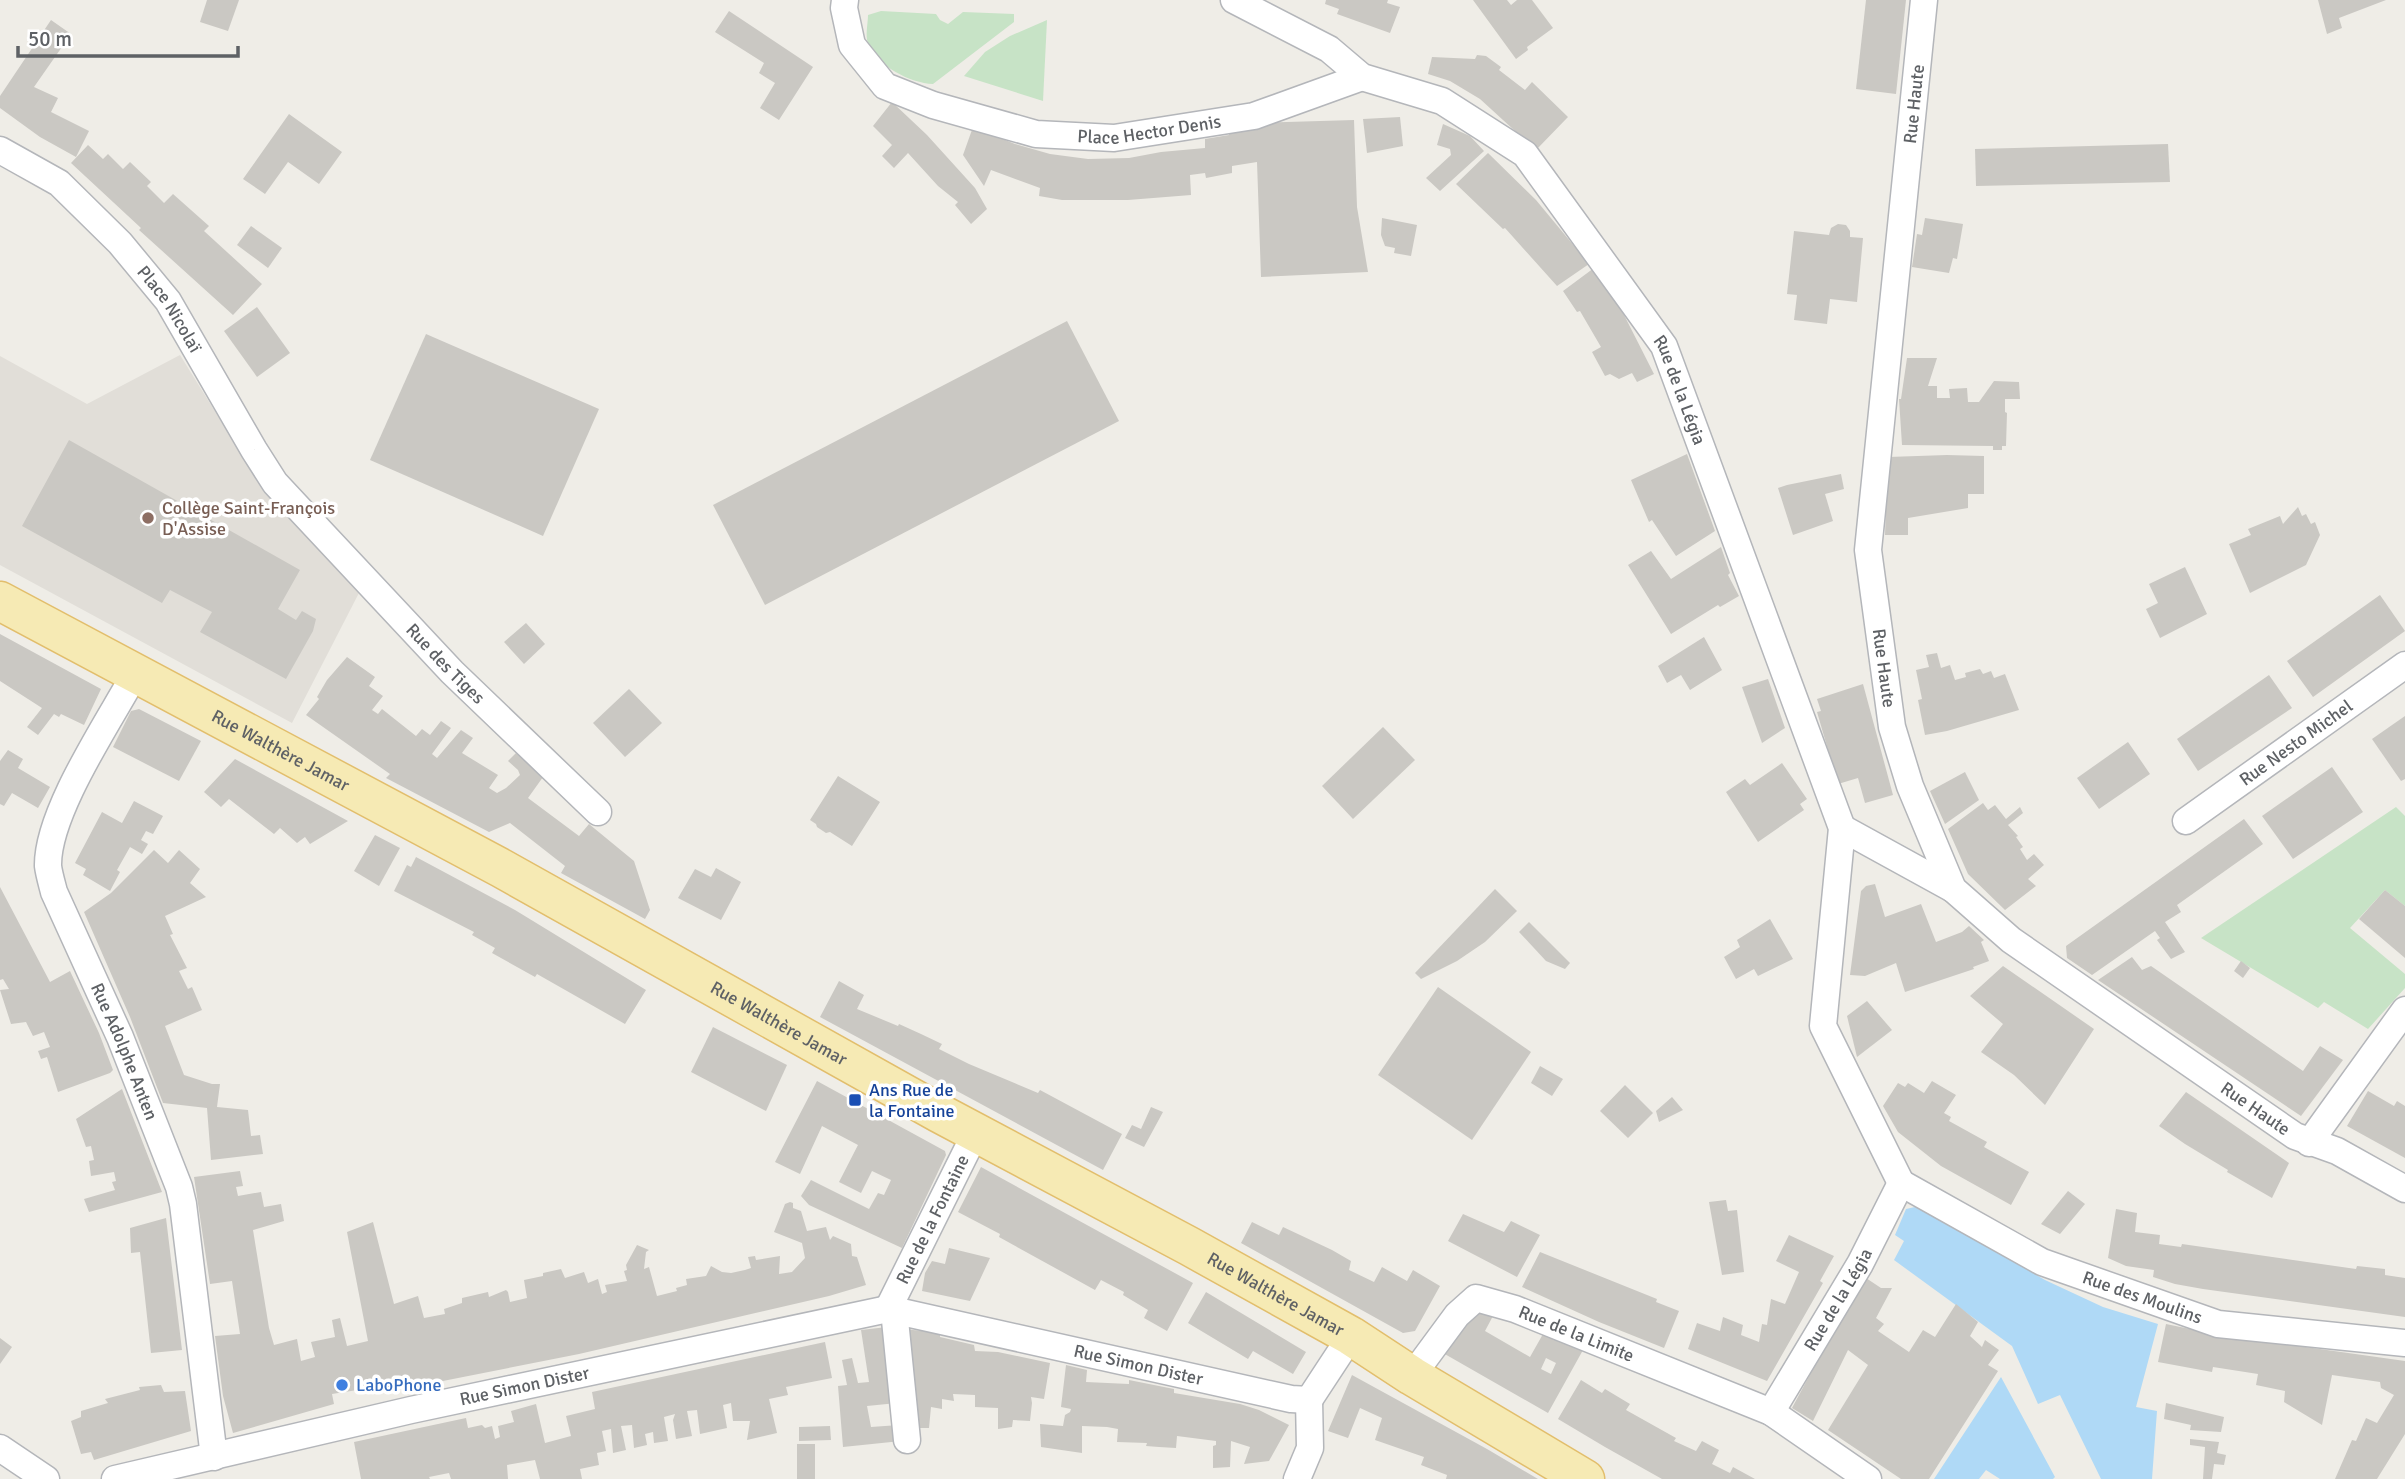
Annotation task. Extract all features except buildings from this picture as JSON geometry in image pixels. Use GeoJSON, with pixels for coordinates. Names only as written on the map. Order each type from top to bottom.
{"type":"FeatureCollection","features":[{"type":"Feature","properties":{"kind":"main road","name":"Rue Walthère Jamar"},"geometry":{"type":"LineString","coordinates":[[0,601],[502,867],[976,1132],[1189,1245],[1351,1336],[1412,1376],[1585,1479]]}},
{"type":"Feature","properties":{"kind":"street","name":"Place Hector Denis"},"geometry":{"type":"LineString","coordinates":[[845,0],[844,8],[852,46],[885,86],[933,105],[1036,135],[1114,138],[1254,116],[1362,77]]}},
{"type":"Feature","properties":{"kind":"street"},"geometry":{"type":"LineString","coordinates":[[1234,0],[1329,49],[1362,77]]}},
{"type":"Feature","properties":{"kind":"street","name":"Rue Haute"},"geometry":{"type":"LineString","coordinates":[[1924,0],[1868,550],[1892,727],[1909,786],[1953,889],[2011,940],[2295,1136],[2337,1151],[2405,1189]]}},
{"type":"Feature","properties":{"kind":"street","name":"Rue de la Légia"},"geometry":{"type":"LineString","coordinates":[[1362,77],[1442,101],[1525,154],[1664,346],[1842,828]]}},
{"type":"Feature","properties":{"kind":"street","name":"Place Nicolaï"},"geometry":{"type":"LineString","coordinates":[[0,150],[59,183],[120,243],[168,301],[254,450],[275,483],[298,509]]}},
{"type":"Feature","properties":{"kind":"street","name":"Rue des Tiges"},"geometry":{"type":"LineString","coordinates":[[298,509],[470,690],[598,812]]}},
{"type":"Feature","properties":{"kind":"street","name":"Rue Nesto Michel"},"geometry":{"type":"LineString","coordinates":[[2186,821],[2405,665]]}},
{"type":"Feature","properties":{"kind":"street","name":"Rue Adolphe Anten"},"geometry":{"type":"LineString","coordinates":[[136,672],[109,717],[57,822],[50,846],[48,867],[54,892],[120,1037],[179,1187],[214,1457]]}},
{"type":"Feature","properties":{"kind":"street"},"geometry":{"type":"LineString","coordinates":[[1901,1183],[1823,1026],[1842,828],[1953,889]]}},
{"type":"Feature","properties":{"kind":"street","name":"Rue Haute"},"geometry":{"type":"LineString","coordinates":[[2309,1143],[2405,1010]]}},
{"type":"Feature","properties":{"kind":"street","name":"Rue de la Fontaine"},"geometry":{"type":"LineString","coordinates":[[891,1309],[976,1132]]}},
{"type":"Feature","properties":{"kind":"street","name":"Rue de la Légia"},"geometry":{"type":"LineString","coordinates":[[1772,1412],[1860,1264],[1901,1183]]}},
{"type":"Feature","properties":{"kind":"street","name":"Rue des Moulins"},"geometry":{"type":"LineString","coordinates":[[1901,1183],[2042,1262],[2218,1324],[2405,1343]]}},
{"type":"Feature","properties":{"kind":"street","name":"Rue de la Limite"},"geometry":{"type":"LineString","coordinates":[[1412,1376],[1457,1315],[1475,1298],[1515,1309],[1772,1412]]}},
{"type":"Feature","properties":{"kind":"street"},"geometry":{"type":"LineString","coordinates":[[891,1309],[906,1440]]}},
{"type":"Feature","properties":{"kind":"street","name":"Rue Simon Dister"},"geometry":{"type":"LineString","coordinates":[[115,1479],[411,1410],[891,1309],[1290,1399],[1309,1400]]}},
{"type":"Feature","properties":{"kind":"street"},"geometry":{"type":"LineString","coordinates":[[1297,1479],[1310,1448],[1309,1400],[1351,1336]]}},
{"type":"Feature","properties":{"kind":"street"},"geometry":{"type":"LineString","coordinates":[[1772,1412],[1868,1479]]}},
{"type":"Feature","properties":{"kind":"street"},"geometry":{"type":"LineString","coordinates":[[0,1448],[46,1479]]}},
{"type":"Feature","properties":{"kind":"shaded area","name":"Collège Saint-François D'Assise"},"geometry":{"type":"Polygon","coordinates":[[[180,355],[252,471],[361,589],[292,723],[0,565],[0,356],[87,404],[180,355]]]}},
{"type":"Feature","properties":{"kind":"green space"},"geometry":{"type":"Polygon","coordinates":[[[881,11],[936,14],[948,24],[963,12],[1014,14],[1014,22],[933,84],[895,72],[872,51],[867,40],[868,15],[881,11]]]}},
{"type":"Feature","properties":{"kind":"green space"},"geometry":{"type":"Polygon","coordinates":[[[1047,20],[1043,101],[964,76],[985,52],[1010,36],[1047,20]]]}},
{"type":"Feature","properties":{"kind":"green space"},"geometry":{"type":"Polygon","coordinates":[[[2396,807],[2405,816],[2405,906],[2385,890],[2350,928],[2405,974],[2405,988],[2368,1029],[2324,1002],[2318,1008],[2201,938],[2396,807]]]}},
{"type":"Feature","properties":{"kind":"water"},"geometry":{"type":"Polygon","coordinates":[[[1915,1207],[1927,1211],[2045,1280],[2103,1307],[2158,1324],[2136,1407],[2157,1411],[2152,1479],[2101,1479],[2060,1395],[2038,1404],[2012,1346],[1894,1260],[1904,1241],[1895,1235],[1906,1209],[1915,1207]]]}},
{"type":"Feature","properties":{"kind":"water"},"geometry":{"type":"Polygon","coordinates":[[[2001,1377],[2055,1477],[2000,1479],[1986,1470],[1979,1479],[1934,1479],[2001,1377]]]}},
{"type":"Feature","properties":{"kind":"place","name":"Collège Saint-François D'Assise"},"geometry":{"type":"Point","coordinates":[148,518]}},
{"type":"Feature","properties":{"kind":"place","name":"Ans Rue de la Fontaine"},"geometry":{"type":"Point","coordinates":[855,1100]}},
{"type":"Feature","properties":{"kind":"place","name":"LaboPhone"},"geometry":{"type":"Point","coordinates":[342,1385]}}]}
